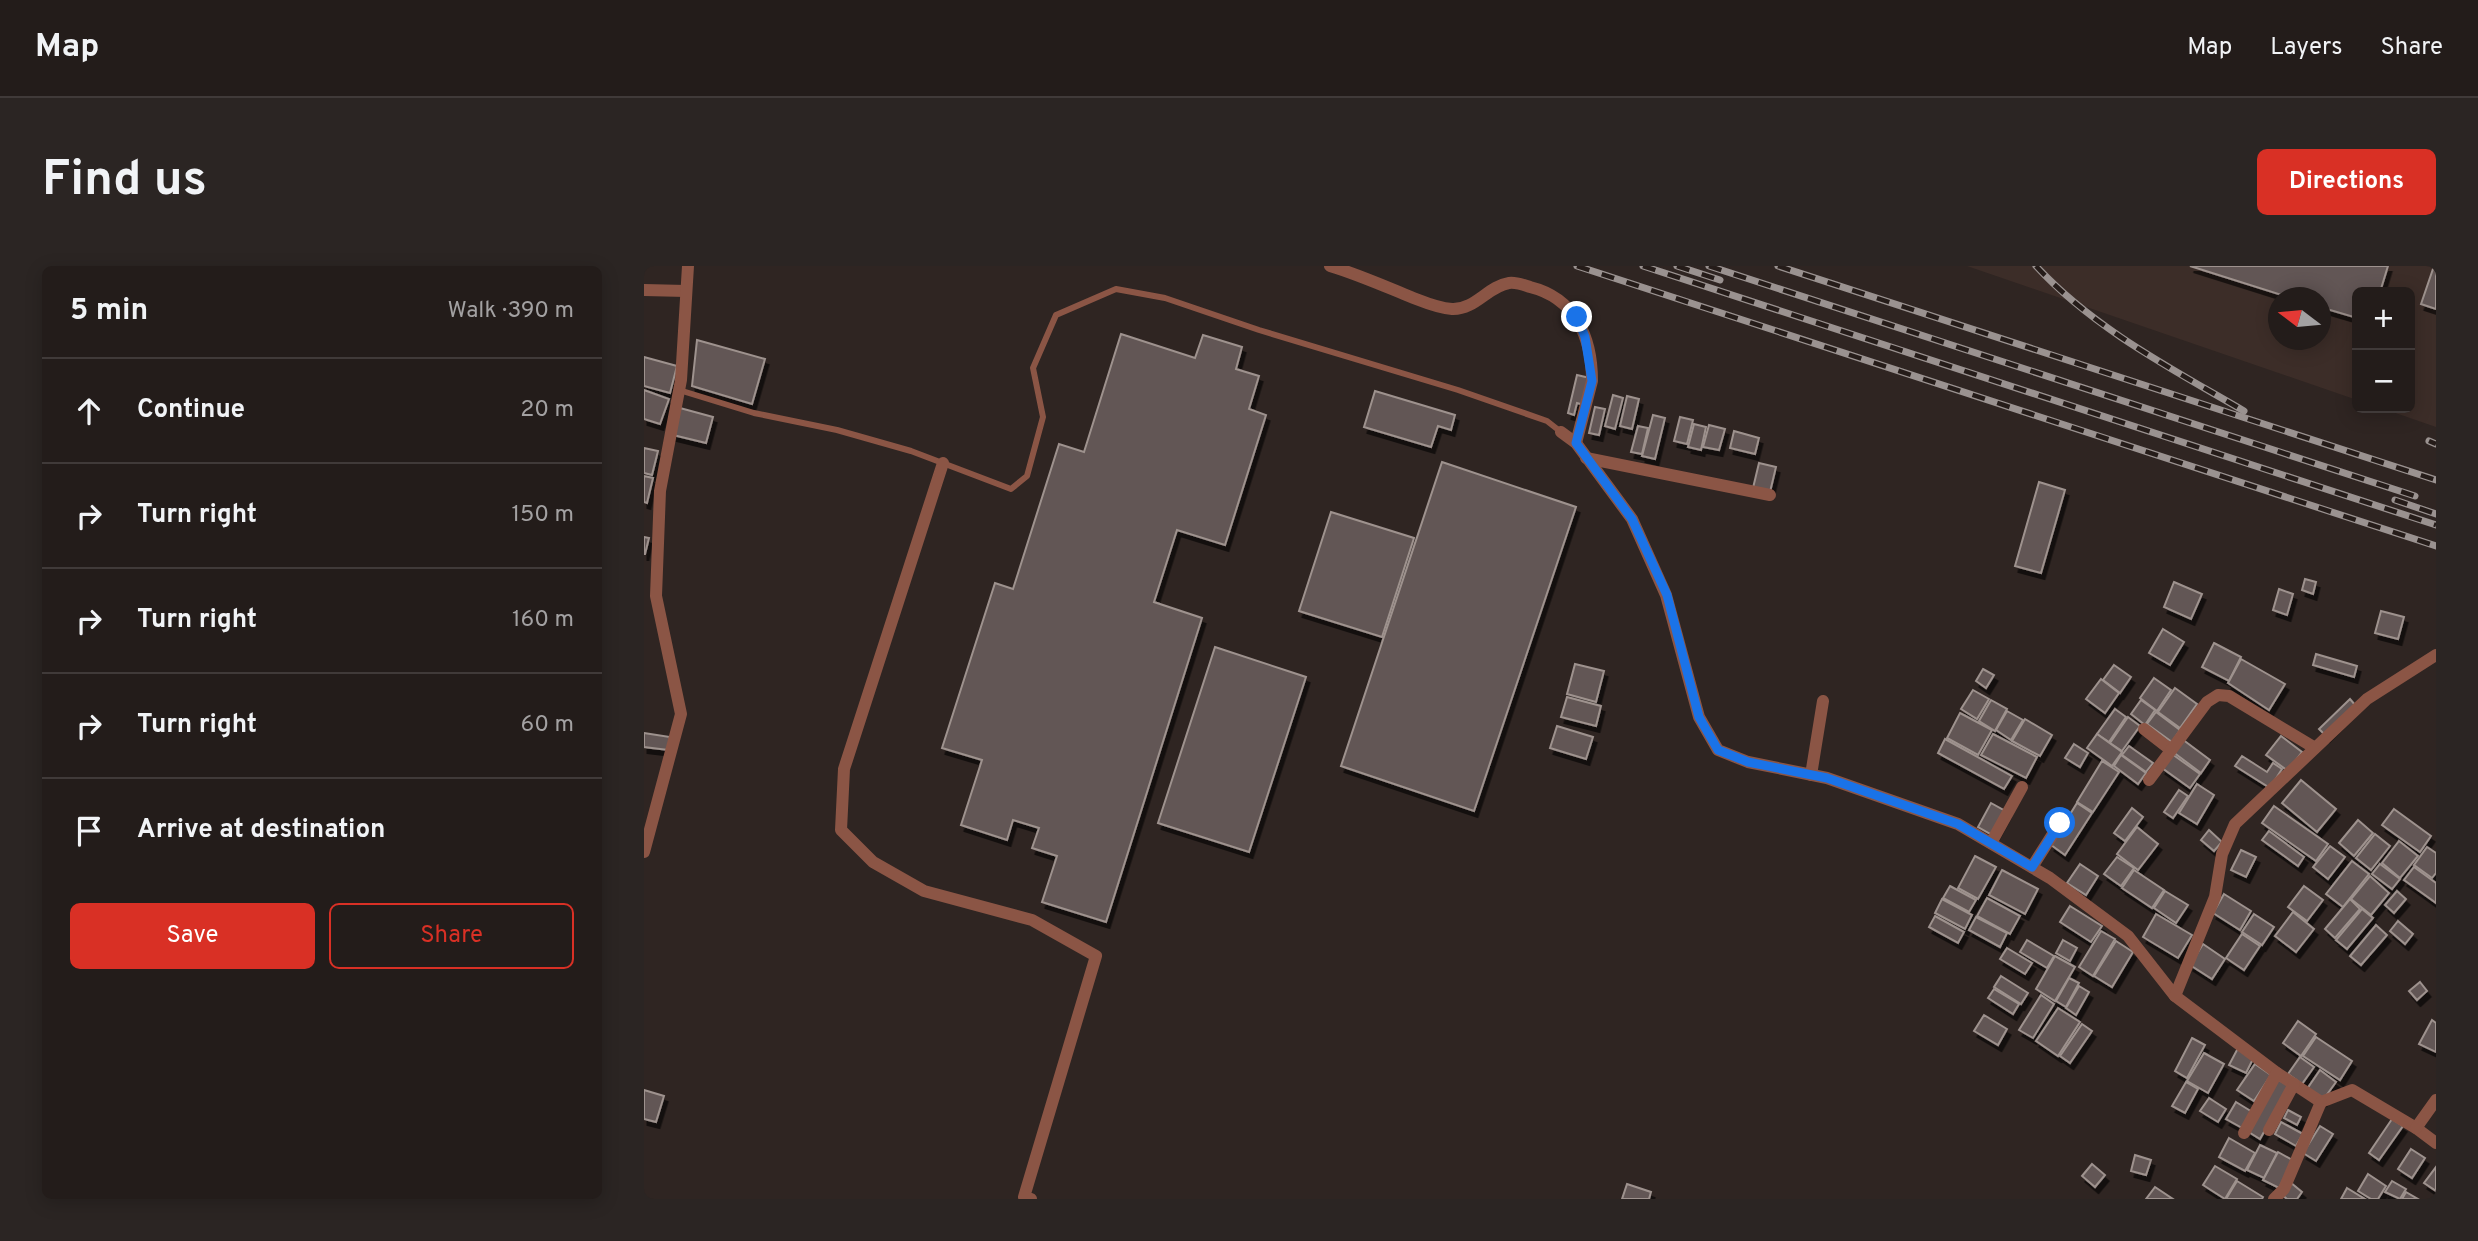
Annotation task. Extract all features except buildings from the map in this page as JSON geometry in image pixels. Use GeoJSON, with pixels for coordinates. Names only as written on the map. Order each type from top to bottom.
{"type":"FeatureCollection","features":[{"type":"Feature","properties":{"kind":"street"},"geometry":{"type":"LineString","coordinates":[[644,852],[681,714],[650,560],[679,390],[688,266]]}},
{"type":"Feature","properties":{"kind":"street"},"geometry":{"type":"LineString","coordinates":[[1330,266],[1433,306],[1453,309],[1467,307],[1502,285],[1512,282],[1547,291],[1559,298],[1577,317],[1585,337],[1592,371],[1592,381],[1576,443]]}},
{"type":"Feature","properties":{"kind":"street"},"geometry":{"type":"LineString","coordinates":[[644,290],[686,291]]}},
{"type":"Feature","properties":{"kind":"street"},"geometry":{"type":"LineString","coordinates":[[1561,432],[1576,443],[1632,519],[1667,595],[1699,717],[1718,750],[1748,762],[1827,778],[1958,824],[1991,843],[2050,878],[2128,936],[2175,996],[2277,1073],[2321,1102]]}},
{"type":"Feature","properties":{"kind":"street"},"geometry":{"type":"LineString","coordinates":[[1586,458],[1770,495]]}},
{"type":"Feature","properties":{"kind":"street"},"geometry":{"type":"LineString","coordinates":[[943,463],[844,769],[841,830],[873,862],[924,891],[1032,920],[1097,956],[1024,1196],[1031,1199]]}},
{"type":"Feature","properties":{"kind":"street"},"geometry":{"type":"LineString","coordinates":[[2175,996],[2215,897],[2222,854],[2235,824],[2367,699],[2436,655]]}},
{"type":"Feature","properties":{"kind":"street"},"geometry":{"type":"LineString","coordinates":[[2148,780],[2207,702],[2218,695],[2229,696],[2315,748]]}},
{"type":"Feature","properties":{"kind":"street"},"geometry":{"type":"LineString","coordinates":[[1811,775],[1823,701]]}},
{"type":"Feature","properties":{"kind":"street"},"geometry":{"type":"LineString","coordinates":[[2144,730],[2171,750]]}},
{"type":"Feature","properties":{"kind":"street"},"geometry":{"type":"LineString","coordinates":[[1991,843],[2022,788]]}},
{"type":"Feature","properties":{"kind":"street"},"geometry":{"type":"LineString","coordinates":[[2032,867],[2060,823]]}},
{"type":"Feature","properties":{"kind":"street"},"geometry":{"type":"LineString","coordinates":[[2244,1133],[2277,1073]]}},
{"type":"Feature","properties":{"kind":"street"},"geometry":{"type":"LineString","coordinates":[[2269,1130],[2294,1084]]}},
{"type":"Feature","properties":{"kind":"street"},"geometry":{"type":"LineString","coordinates":[[2274,1199],[2284,1189],[2321,1102],[2352,1090],[2436,1143]]}},
{"type":"Feature","properties":{"kind":"street"},"geometry":{"type":"LineString","coordinates":[[2416,1128],[2436,1100]]}},
{"type":"Feature","properties":{"kind":"lane"},"geometry":{"type":"LineString","coordinates":[[679,390],[754,414],[837,430],[911,451],[1011,489],[1027,477],[1043,416],[1033,368],[1056,315],[1116,289],[1165,298],[1259,330],[1458,390],[1547,421],[1561,432]]}},
{"type":"Feature","properties":{"kind":"shaded area"},"geometry":{"type":"Polygon","coordinates":[[[1967,266],[2436,266],[2436,427],[2395,413],[2415,413],[2415,287],[2352,287],[2352,398],[1967,266]]]}},
{"type":"Feature","properties":{"kind":"railway"},"geometry":{"type":"LineString","coordinates":[[1577,266],[2436,546]]}},
{"type":"Feature","properties":{"kind":"railway"},"geometry":{"type":"LineString","coordinates":[[1643,266],[2436,525]]}},
{"type":"Feature","properties":{"kind":"railway"},"geometry":{"type":"LineString","coordinates":[[1677,266],[1720,280]]}},
{"type":"Feature","properties":{"kind":"railway"},"geometry":{"type":"LineString","coordinates":[[1709,266],[2415,496]]}},
{"type":"Feature","properties":{"kind":"railway"},"geometry":{"type":"LineString","coordinates":[[1778,266],[2436,480]]}},
{"type":"Feature","properties":{"kind":"railway"},"geometry":{"type":"LineString","coordinates":[[2036,266],[2082,309],[2108,328],[2244,411]]}},
{"type":"Feature","properties":{"kind":"railway"},"geometry":{"type":"LineString","coordinates":[[2429,441],[2436,444]]}},
{"type":"Feature","properties":{"kind":"railway"},"geometry":{"type":"LineString","coordinates":[[2395,500],[2436,514]]}},
{"type":"Feature","properties":{"kind":"route"},"geometry":{"type":"LineString","coordinates":[[1577,317],[1585,337],[1592,381],[1576,443],[1632,519],[1667,595],[1699,717],[1718,750],[1748,762],[1827,778],[1958,824],[2032,867],[2060,823]]}}]}
